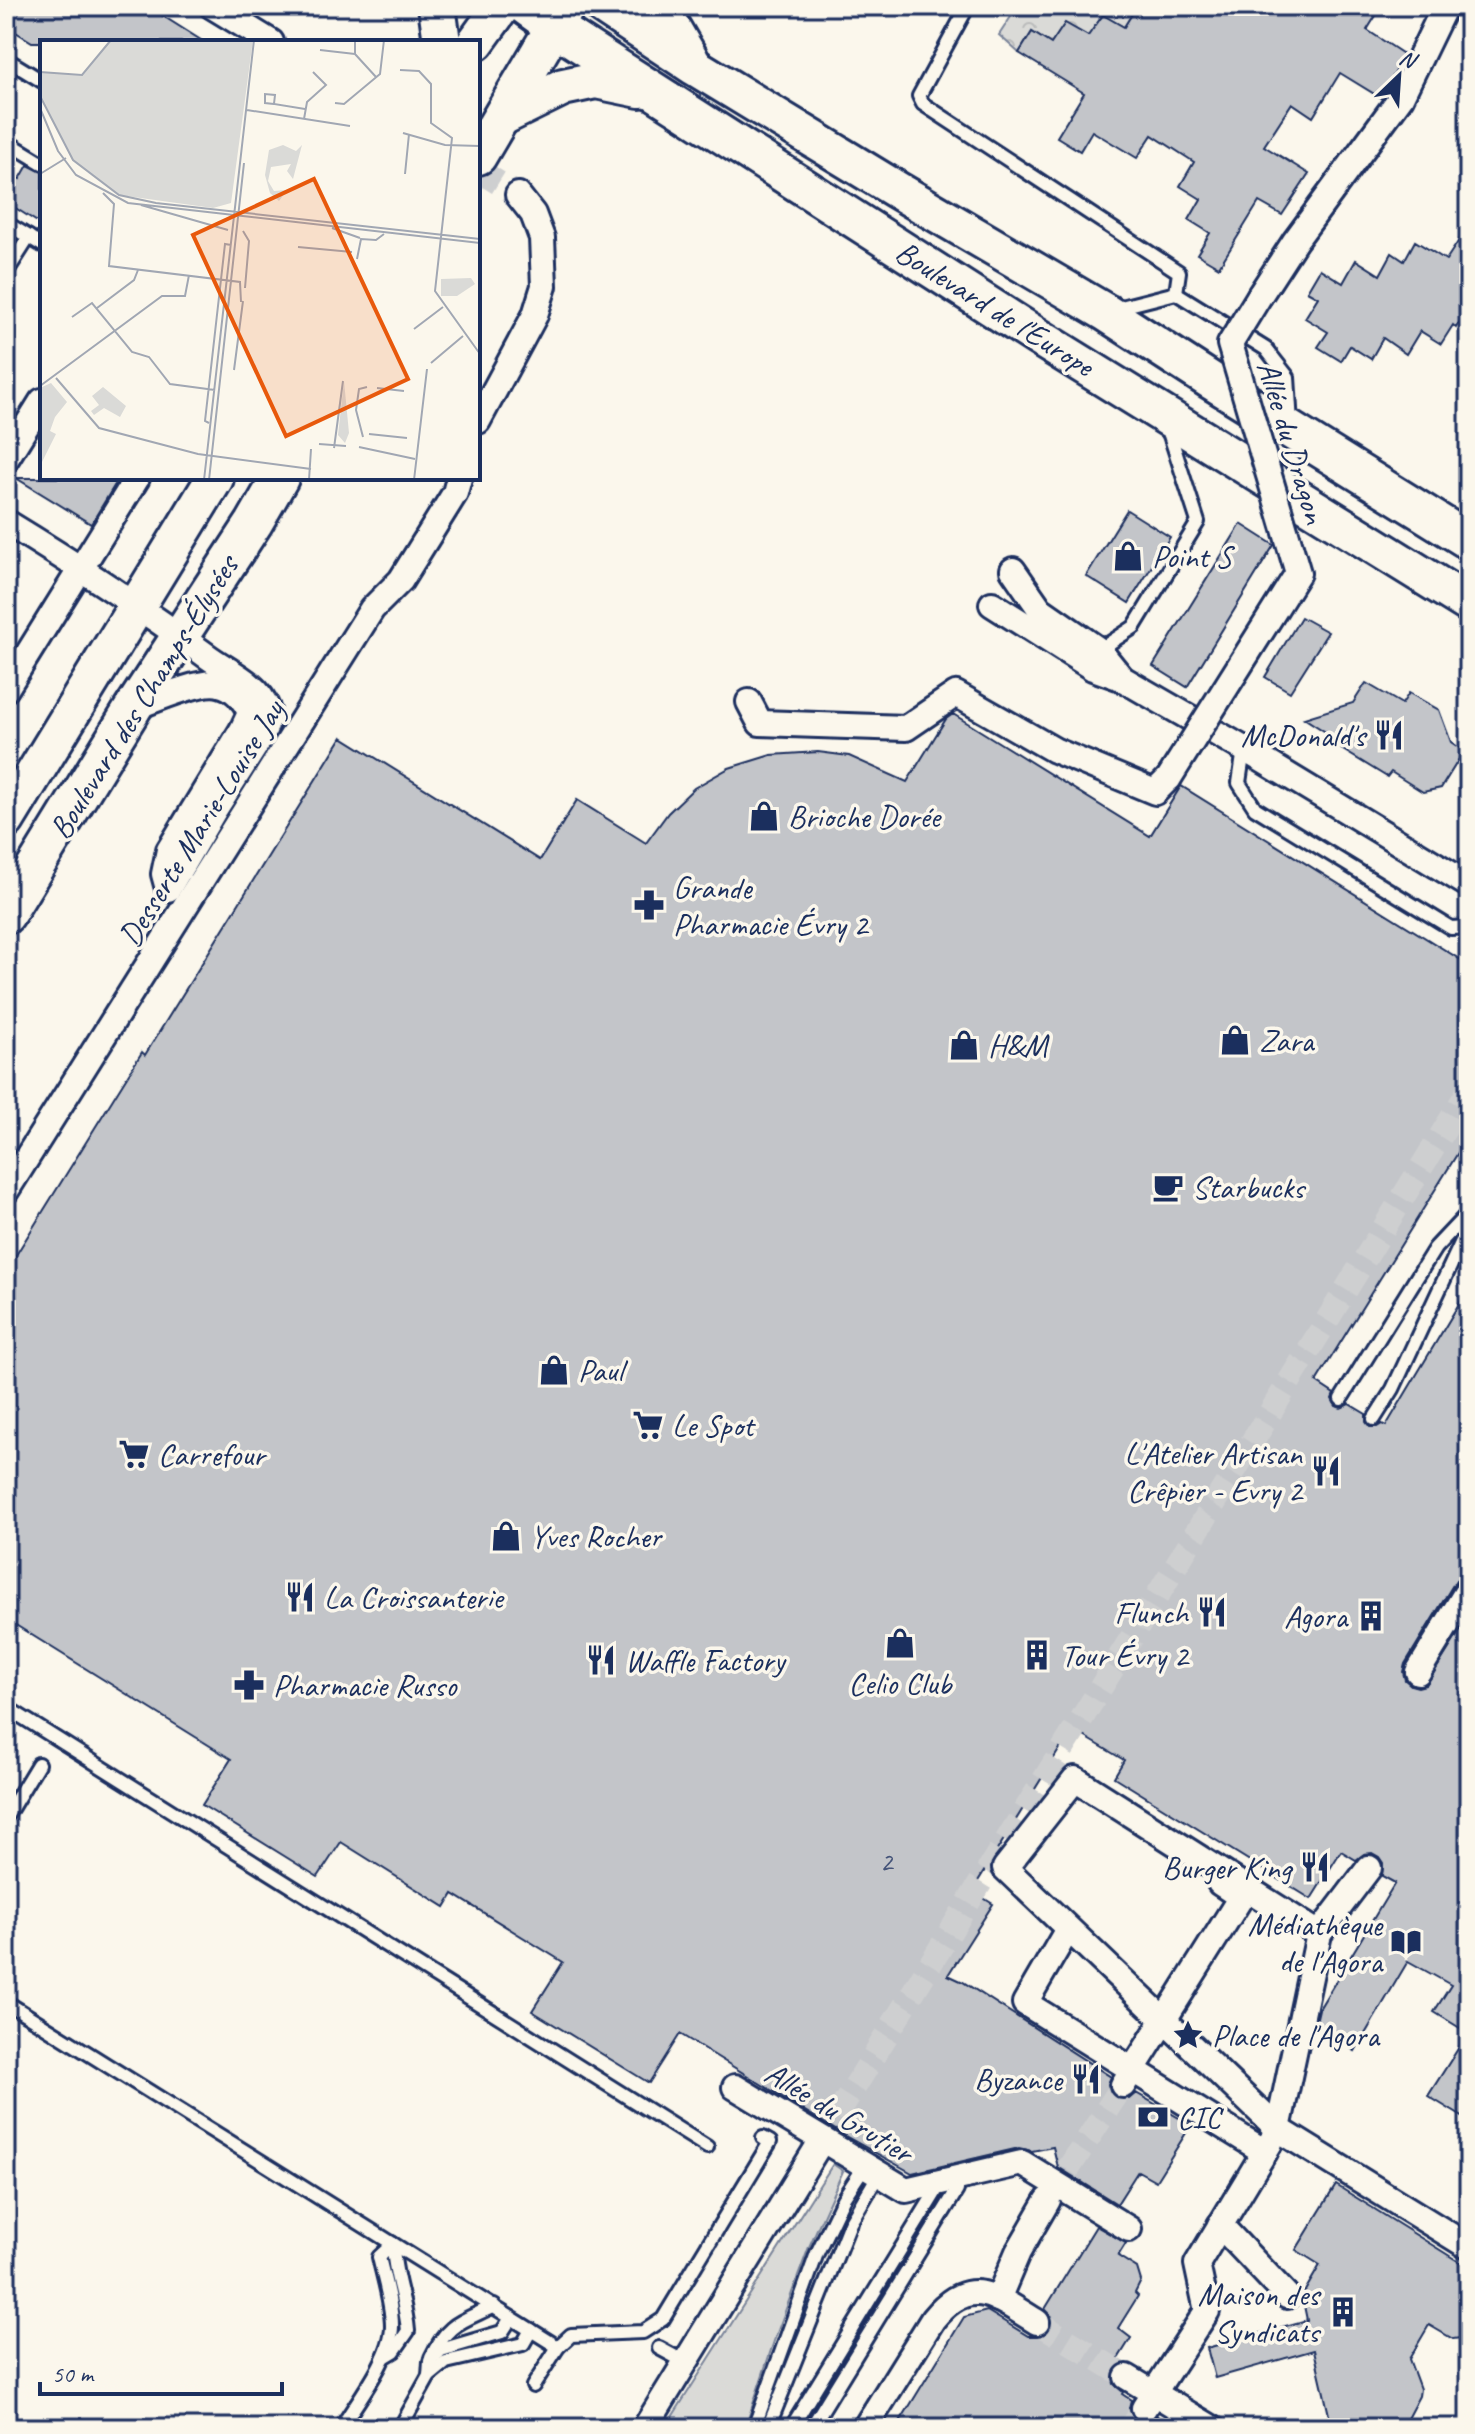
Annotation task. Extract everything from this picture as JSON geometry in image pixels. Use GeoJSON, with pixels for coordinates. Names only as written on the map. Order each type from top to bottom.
{"type":"FeatureCollection","features":[{"type":"Feature","properties":{"kind":"main road"},"geometry":{"type":"LineString","coordinates":[[437,6],[442,40]]}},
{"type":"Feature","properties":{"kind":"main road"},"geometry":{"type":"LineString","coordinates":[[477,40],[502,6]]}},
{"type":"Feature","properties":{"kind":"main road","name":"Boulevard de l'Europe"},"geometry":{"type":"LineString","coordinates":[[525,6],[560,17],[655,92],[1469,604]]}},
{"type":"Feature","properties":{"kind":"main road","name":"Boulevard de l'Europe"},"geometry":{"type":"LineString","coordinates":[[603,6],[695,67],[1105,312],[1469,541]]}},
{"type":"Feature","properties":{"kind":"main road"},"geometry":{"type":"LineString","coordinates":[[662,6],[695,67]]}},
{"type":"Feature","properties":{"kind":"main road"},"geometry":{"type":"LineString","coordinates":[[480,153],[560,17]]}},
{"type":"Feature","properties":{"kind":"main road"},"geometry":{"type":"LineString","coordinates":[[502,117],[563,87],[596,80],[655,92]]}},
{"type":"Feature","properties":{"kind":"main road","name":"Boulevard des Champs-Élysées"},"geometry":{"type":"LineString","coordinates":[[6,820],[214,480]]}},
{"type":"Feature","properties":{"kind":"main road","name":"Boulevard des Champs-Élysées"},"geometry":{"type":"LineString","coordinates":[[6,915],[133,708],[279,480]]}},
{"type":"Feature","properties":{"kind":"street"},"geometry":{"type":"LineString","coordinates":[[212,6],[268,40]]}},
{"type":"Feature","properties":{"kind":"street","name":"Allée du Dragon"},"geometry":{"type":"LineString","coordinates":[[749,702],[760,723],[906,728],[956,694],[1054,750],[1155,792],[1169,778],[1298,573],[1230,344],[1287,246],[1401,97],[1438,12]]}},
{"type":"Feature","properties":{"kind":"street"},"geometry":{"type":"LineString","coordinates":[[480,417],[535,315],[544,286],[542,238],[533,214],[518,195]]}},
{"type":"Feature","properties":{"kind":"street"},"geometry":{"type":"LineString","coordinates":[[6,459],[40,404]]}},
{"type":"Feature","properties":{"kind":"street"},"geometry":{"type":"LineString","coordinates":[[6,689],[136,480]]}},
{"type":"Feature","properties":{"kind":"street","name":"Desserte Marie-Louise Jay"},"geometry":{"type":"LineString","coordinates":[[6,1191],[372,609],[401,580],[457,486]]}},
{"type":"Feature","properties":{"kind":"street"},"geometry":{"type":"LineString","coordinates":[[6,522],[137,605],[255,690],[269,710],[261,737],[168,889]]}},
{"type":"Feature","properties":{"kind":"street"},"geometry":{"type":"LineString","coordinates":[[1013,570],[1040,609],[1099,650],[1121,678]]}},
{"type":"Feature","properties":{"kind":"street"},"geometry":{"type":"LineString","coordinates":[[1425,577],[1469,617]]}},
{"type":"Feature","properties":{"kind":"street"},"geometry":{"type":"LineString","coordinates":[[992,604],[1093,668],[1121,678],[1469,885]]}},
{"type":"Feature","properties":{"kind":"street"},"geometry":{"type":"LineString","coordinates":[[133,708],[195,686],[219,683],[244,699],[250,713],[169,850],[164,874],[171,929]]}},
{"type":"Feature","properties":{"kind":"street"},"geometry":{"type":"LineString","coordinates":[[1418,1672],[1469,1588]]}},
{"type":"Feature","properties":{"kind":"street"},"geometry":{"type":"LineString","coordinates":[[1272,2140],[1164,2020],[1005,1868],[1075,1779],[1319,1934]]}},
{"type":"Feature","properties":{"kind":"street"},"geometry":{"type":"LineString","coordinates":[[1149,2400],[1207,2311],[1197,2264],[1272,2140],[1319,1934],[1369,1868]]}},
{"type":"Feature","properties":{"kind":"street"},"geometry":{"type":"LineString","coordinates":[[1128,2078],[1241,1897],[1202,1870]]}},
{"type":"Feature","properties":{"kind":"street"},"geometry":{"type":"LineString","coordinates":[[1068,1929],[1025,2003],[1128,2078],[1272,2140],[1469,2247]]}},
{"type":"Feature","properties":{"kind":"street","name":"Allée du Grutier"},"geometry":{"type":"LineString","coordinates":[[735,2087],[906,2190],[1022,2163],[1129,2229]]}},
{"type":"Feature","properties":{"kind":"street"},"geometry":{"type":"LineString","coordinates":[[645,2428],[817,2148]]}},
{"type":"Feature","properties":{"kind":"street"},"geometry":{"type":"LineString","coordinates":[[998,2299],[1018,2252],[1048,2200]]}},
{"type":"Feature","properties":{"kind":"street"},"geometry":{"type":"LineString","coordinates":[[1220,2225],[1287,2296]]}},
{"type":"Feature","properties":{"kind":"street"},"geometry":{"type":"LineString","coordinates":[[865,2428],[945,2304],[962,2294],[980,2293],[998,2299],[1037,2322]]}},
{"type":"Feature","properties":{"kind":"street"},"geometry":{"type":"LineString","coordinates":[[1127,2377],[1149,2400],[1212,2428]]}},
{"type":"Feature","properties":{"kind":"lane"},"geometry":{"type":"LineString","coordinates":[[968,6],[919,96],[923,104],[1179,272],[1176,293]]}},
{"type":"Feature","properties":{"kind":"lane"},"geometry":{"type":"LineString","coordinates":[[6,59],[40,80]]}},
{"type":"Feature","properties":{"kind":"lane"},"geometry":{"type":"LineString","coordinates":[[6,141],[40,162]]}},
{"type":"Feature","properties":{"kind":"lane"},"geometry":{"type":"LineString","coordinates":[[6,223],[40,244]]}},
{"type":"Feature","properties":{"kind":"lane"},"geometry":{"type":"LineString","coordinates":[[6,273],[29,237]]}},
{"type":"Feature","properties":{"kind":"lane"},"geometry":{"type":"LineString","coordinates":[[1105,312],[1176,293],[1266,349],[1288,377],[1292,431]]}},
{"type":"Feature","properties":{"kind":"lane"},"geometry":{"type":"LineString","coordinates":[[1099,650],[1134,627],[1198,522],[1163,414]]}},
{"type":"Feature","properties":{"kind":"lane"},"geometry":{"type":"LineString","coordinates":[[1244,749],[1239,783],[1255,808],[1451,928],[1469,927]]}},
{"type":"Feature","properties":{"kind":"lane"},"geometry":{"type":"LineString","coordinates":[[1341,1399],[1435,1248],[1469,1212]]}},
{"type":"Feature","properties":{"kind":"lane"},"geometry":{"type":"LineString","coordinates":[[1374,1419],[1393,1389],[1469,1226]]}},
{"type":"Feature","properties":{"kind":"lane"},"geometry":{"type":"LineString","coordinates":[[6,1707],[707,2147]]}},
{"type":"Feature","properties":{"kind":"lane"},"geometry":{"type":"LineString","coordinates":[[6,1817],[38,1764]]}},
{"type":"Feature","properties":{"kind":"lane"},"geometry":{"type":"LineString","coordinates":[[6,2002],[558,2347]]}},
{"type":"Feature","properties":{"kind":"lane"},"geometry":{"type":"LineString","coordinates":[[533,2386],[558,2347],[571,2335],[643,2332],[663,2319],[770,2142],[763,2138]]}},
{"type":"Feature","properties":{"kind":"lane"},"geometry":{"type":"LineString","coordinates":[[754,2428],[817,2253],[843,2199],[860,2173]]}},
{"type":"Feature","properties":{"kind":"lane"},"geometry":{"type":"LineString","coordinates":[[768,2428],[850,2223],[873,2184]]}},
{"type":"Feature","properties":{"kind":"lane"},"geometry":{"type":"LineString","coordinates":[[811,2428],[957,2190]]}},
{"type":"Feature","properties":{"kind":"lane"},"geometry":{"type":"LineString","coordinates":[[791,2428],[935,2193]]}},
{"type":"Feature","properties":{"kind":"lane"},"geometry":{"type":"LineString","coordinates":[[341,2428],[383,2358],[394,2351],[408,2331],[403,2296],[393,2261],[393,2244]]}},
{"type":"Feature","properties":{"kind":"lane"},"geometry":{"type":"LineString","coordinates":[[429,2376],[430,2361],[440,2337],[450,2327],[494,2306]]}},
{"type":"Feature","properties":{"kind":"lane"},"geometry":{"type":"LineString","coordinates":[[430,2361],[441,2350],[502,2332],[511,2318]]}},
{"type":"Feature","properties":{"kind":"lane"},"geometry":{"type":"LineString","coordinates":[[400,2428],[429,2376],[446,2362],[523,2344],[531,2330]]}},
{"type":"Feature","properties":{"kind":"lane"},"geometry":{"type":"LineString","coordinates":[[659,2348],[685,2362]]}},
{"type":"Feature","properties":{"kind":"lane"},"geometry":{"type":"LineString","coordinates":[[6,2421],[17,2428]]}},
{"type":"Feature","properties":{"kind":"green space"},"geometry":{"type":"Polygon","coordinates":[[[1018,6],[1137,6],[1124,27],[1103,15],[1088,36],[1065,23],[1051,44],[1032,32],[1019,53],[999,35],[1018,6]]]}},
{"type":"Feature","properties":{"kind":"green space"},"geometry":{"type":"Polygon","coordinates":[[[833,2164],[843,2171],[809,2247],[745,2428],[665,2428],[833,2164]]]}},
{"type":"Feature","properties":{"kind":"building"},"geometry":{"type":"Polygon","coordinates":[[[6,6],[147,6],[201,40],[32,42],[6,26],[6,6]]]}},
{"type":"Feature","properties":{"kind":"building"},"geometry":{"type":"Polygon","coordinates":[[[1137,6],[1382,6],[1367,30],[1405,55],[1381,98],[1340,73],[1313,117],[1292,103],[1264,146],[1309,174],[1282,215],[1259,202],[1219,267],[1197,254],[1210,233],[1189,220],[1201,199],[1180,186],[1194,162],[1152,135],[1137,158],[1092,131],[1080,151],[1057,137],[1084,93],[1019,53],[1032,32],[1051,44],[1065,23],[1088,36],[1103,15],[1124,27],[1137,6]]]}},
{"type":"Feature","properties":{"kind":"building"},"geometry":{"type":"Polygon","coordinates":[[[28,165],[40,171],[40,224],[6,202],[6,170],[20,179],[28,165]]]}},
{"type":"Feature","properties":{"kind":"building"},"geometry":{"type":"Polygon","coordinates":[[[1469,225],[1469,329],[1459,323],[1456,328],[1453,325],[1441,344],[1420,331],[1406,354],[1383,338],[1371,359],[1350,346],[1341,361],[1318,347],[1328,332],[1305,318],[1318,297],[1307,291],[1320,269],[1343,283],[1356,260],[1380,275],[1392,253],[1404,261],[1415,241],[1446,260],[1469,225]]]}},
{"type":"Feature","properties":{"kind":"building"},"geometry":{"type":"Polygon","coordinates":[[[16,478],[118,480],[91,524],[16,478]]]}},
{"type":"Feature","properties":{"kind":"building","name":"Point S"},"geometry":{"type":"Polygon","coordinates":[[[1127,510],[1170,537],[1129,603],[1086,576],[1127,510]]]}},
{"type":"Feature","properties":{"kind":"building"},"geometry":{"type":"Polygon","coordinates":[[[1241,524],[1274,545],[1187,687],[1153,666],[1241,524]]]}},
{"type":"Feature","properties":{"kind":"building"},"geometry":{"type":"Polygon","coordinates":[[[1301,617],[1328,632],[1290,692],[1265,677],[1301,617]]]}},
{"type":"Feature","properties":{"kind":"building","name":"McDonald's"},"geometry":{"type":"Polygon","coordinates":[[[1366,683],[1402,704],[1409,693],[1439,710],[1451,742],[1464,751],[1441,788],[1423,792],[1391,772],[1387,777],[1338,747],[1341,742],[1304,718],[1353,703],[1366,683]]]}},
{"type":"Feature","properties":{"kind":"building","name":"Le Spot"},"geometry":{"type":"Polygon","coordinates":[[[953,714],[1150,836],[1181,786],[1469,965],[1469,1135],[1316,1382],[1334,1394],[1332,1399],[1336,1406],[1341,1408],[1349,1404],[1366,1414],[1370,1427],[1386,1426],[1469,1287],[1469,1573],[1456,1580],[1403,1672],[1405,1680],[1411,1685],[1426,1685],[1469,1617],[1469,2121],[1428,2096],[1468,2033],[1434,2012],[1451,1985],[1408,1961],[1355,2051],[1315,2026],[1319,2009],[1395,1883],[1382,1876],[1383,1863],[1379,1857],[1372,1853],[1364,1854],[1356,1860],[1341,1851],[1311,1899],[1114,1777],[1124,1760],[1072,1729],[972,1891],[993,1904],[948,1975],[1111,2077],[1109,2091],[1116,2098],[1129,2099],[1136,2093],[1191,2125],[1156,2181],[1138,2171],[1117,2204],[1058,2167],[1053,2147],[1032,2151],[1019,2148],[912,2173],[847,2137],[680,2034],[649,2083],[532,2011],[563,1962],[453,1894],[445,1907],[341,1842],[318,1877],[202,1805],[231,1759],[6,1619],[6,1271],[142,1052],[145,1055],[342,737],[540,860],[577,800],[646,843],[668,813],[694,788],[729,768],[771,755],[818,752],[849,756],[907,782],[946,719],[953,714]]]}},
{"type":"Feature","properties":{"kind":"building","name":"Maison des Syndicats"},"geometry":{"type":"Polygon","coordinates":[[[1336,2185],[1469,2268],[1469,2337],[1453,2339],[1429,2325],[1409,2359],[1420,2389],[1402,2428],[1332,2428],[1314,2350],[1215,2378],[1207,2348],[1307,2320],[1302,2296],[1320,2265],[1296,2250],[1336,2185]]]}},
{"type":"Feature","properties":{"kind":"building"},"geometry":{"type":"Polygon","coordinates":[[[1096,2226],[1126,2243],[1118,2256],[1137,2268],[1141,2281],[1135,2293],[1138,2296],[1118,2328],[1131,2338],[1116,2362],[1119,2364],[1112,2376],[1114,2384],[1131,2400],[1129,2408],[1135,2420],[1144,2423],[1157,2416],[1176,2428],[896,2428],[964,2317],[987,2311],[1028,2336],[1043,2336],[1049,2331],[1052,2322],[1045,2309],[1096,2226]]]}},
{"type":"Feature","properties":{"kind":"tunnel"},"geometry":{"type":"LineString","coordinates":[[480,171],[518,195]]}},
{"type":"Feature","properties":{"kind":"tunnel"},"geometry":{"type":"LineString","coordinates":[[817,2148],[1469,1090]]}},
{"type":"Feature","properties":{"kind":"tunnel"},"geometry":{"type":"LineString","coordinates":[[1048,2200],[1123,2085]]}},
{"type":"Feature","properties":{"kind":"tunnel"},"geometry":{"type":"LineString","coordinates":[[1037,2322],[1127,2377]]}},
{"type":"Feature","properties":{"kind":"tunnel"},"geometry":{"type":"LineString","coordinates":[[1131,2428],[1144,2408]]}},
{"type":"Feature","properties":{"kind":"place","name":"Point S"},"geometry":{"type":"Point","coordinates":[1128,556]}},
{"type":"Feature","properties":{"kind":"place","name":"McDonald's"},"geometry":{"type":"Point","coordinates":[1389,735]}},
{"type":"Feature","properties":{"kind":"place","name":"Brioche Dorée"},"geometry":{"type":"Point","coordinates":[764,816]}},
{"type":"Feature","properties":{"kind":"place","name":"Grande Pharmacie Évry 2"},"geometry":{"type":"Point","coordinates":[649,905]}},
{"type":"Feature","properties":{"kind":"place","name":"Zara"},"geometry":{"type":"Point","coordinates":[1235,1040]}},
{"type":"Feature","properties":{"kind":"place","name":"H&M"},"geometry":{"type":"Point","coordinates":[964,1045]}},
{"type":"Feature","properties":{"kind":"place","name":"Starbucks"},"geometry":{"type":"Point","coordinates":[1168,1187]}},
{"type":"Feature","properties":{"kind":"place","name":"Paul"},"geometry":{"type":"Point","coordinates":[554,1370]}},
{"type":"Feature","properties":{"kind":"place","name":"Le Spot"},"geometry":{"type":"Point","coordinates":[648,1425]}},
{"type":"Feature","properties":{"kind":"place","name":"Carrefour"},"geometry":{"type":"Point","coordinates":[134,1454]}},
{"type":"Feature","properties":{"kind":"place","name":"L'Atelier Artisan Crêpier - Evry 2"},"geometry":{"type":"Point","coordinates":[1326,1471]}},
{"type":"Feature","properties":{"kind":"place","name":"Yves Rocher"},"geometry":{"type":"Point","coordinates":[506,1536]}},
{"type":"Feature","properties":{"kind":"place","name":"La Croissanterie"},"geometry":{"type":"Point","coordinates":[300,1597]}},
{"type":"Feature","properties":{"kind":"place","name":"Flunch"},"geometry":{"type":"Point","coordinates":[1212,1612]}},
{"type":"Feature","properties":{"kind":"place","name":"Agora"},"geometry":{"type":"Point","coordinates":[1371,1616]}},
{"type":"Feature","properties":{"kind":"place","name":"Celio Club"},"geometry":{"type":"Point","coordinates":[900,1643]}},
{"type":"Feature","properties":{"kind":"place","name":"Tour Évry 2"},"geometry":{"type":"Point","coordinates":[1037,1655]}},
{"type":"Feature","properties":{"kind":"place","name":"Waffle Factory"},"geometry":{"type":"Point","coordinates":[601,1660]}},
{"type":"Feature","properties":{"kind":"place","name":"Pharmacie Russo"},"geometry":{"type":"Point","coordinates":[249,1685]}},
{"type":"Feature","properties":{"kind":"place","name":"Burger King"},"geometry":{"type":"Point","coordinates":[1315,1867]}},
{"type":"Feature","properties":{"kind":"place","name":"Médiathèque de l'Agora"},"geometry":{"type":"Point","coordinates":[1406,1942]}},
{"type":"Feature","properties":{"kind":"place","name":"Place de l'Agora"},"geometry":{"type":"Point","coordinates":[1188,2035]}},
{"type":"Feature","properties":{"kind":"place","name":"Byzance"},"geometry":{"type":"Point","coordinates":[1086,2079]}},
{"type":"Feature","properties":{"kind":"place","name":"CIC"},"geometry":{"type":"Point","coordinates":[1153,2117]}},
{"type":"Feature","properties":{"kind":"place","name":"Maison des Syndicats"},"geometry":{"type":"Point","coordinates":[1343,2312]}}]}
